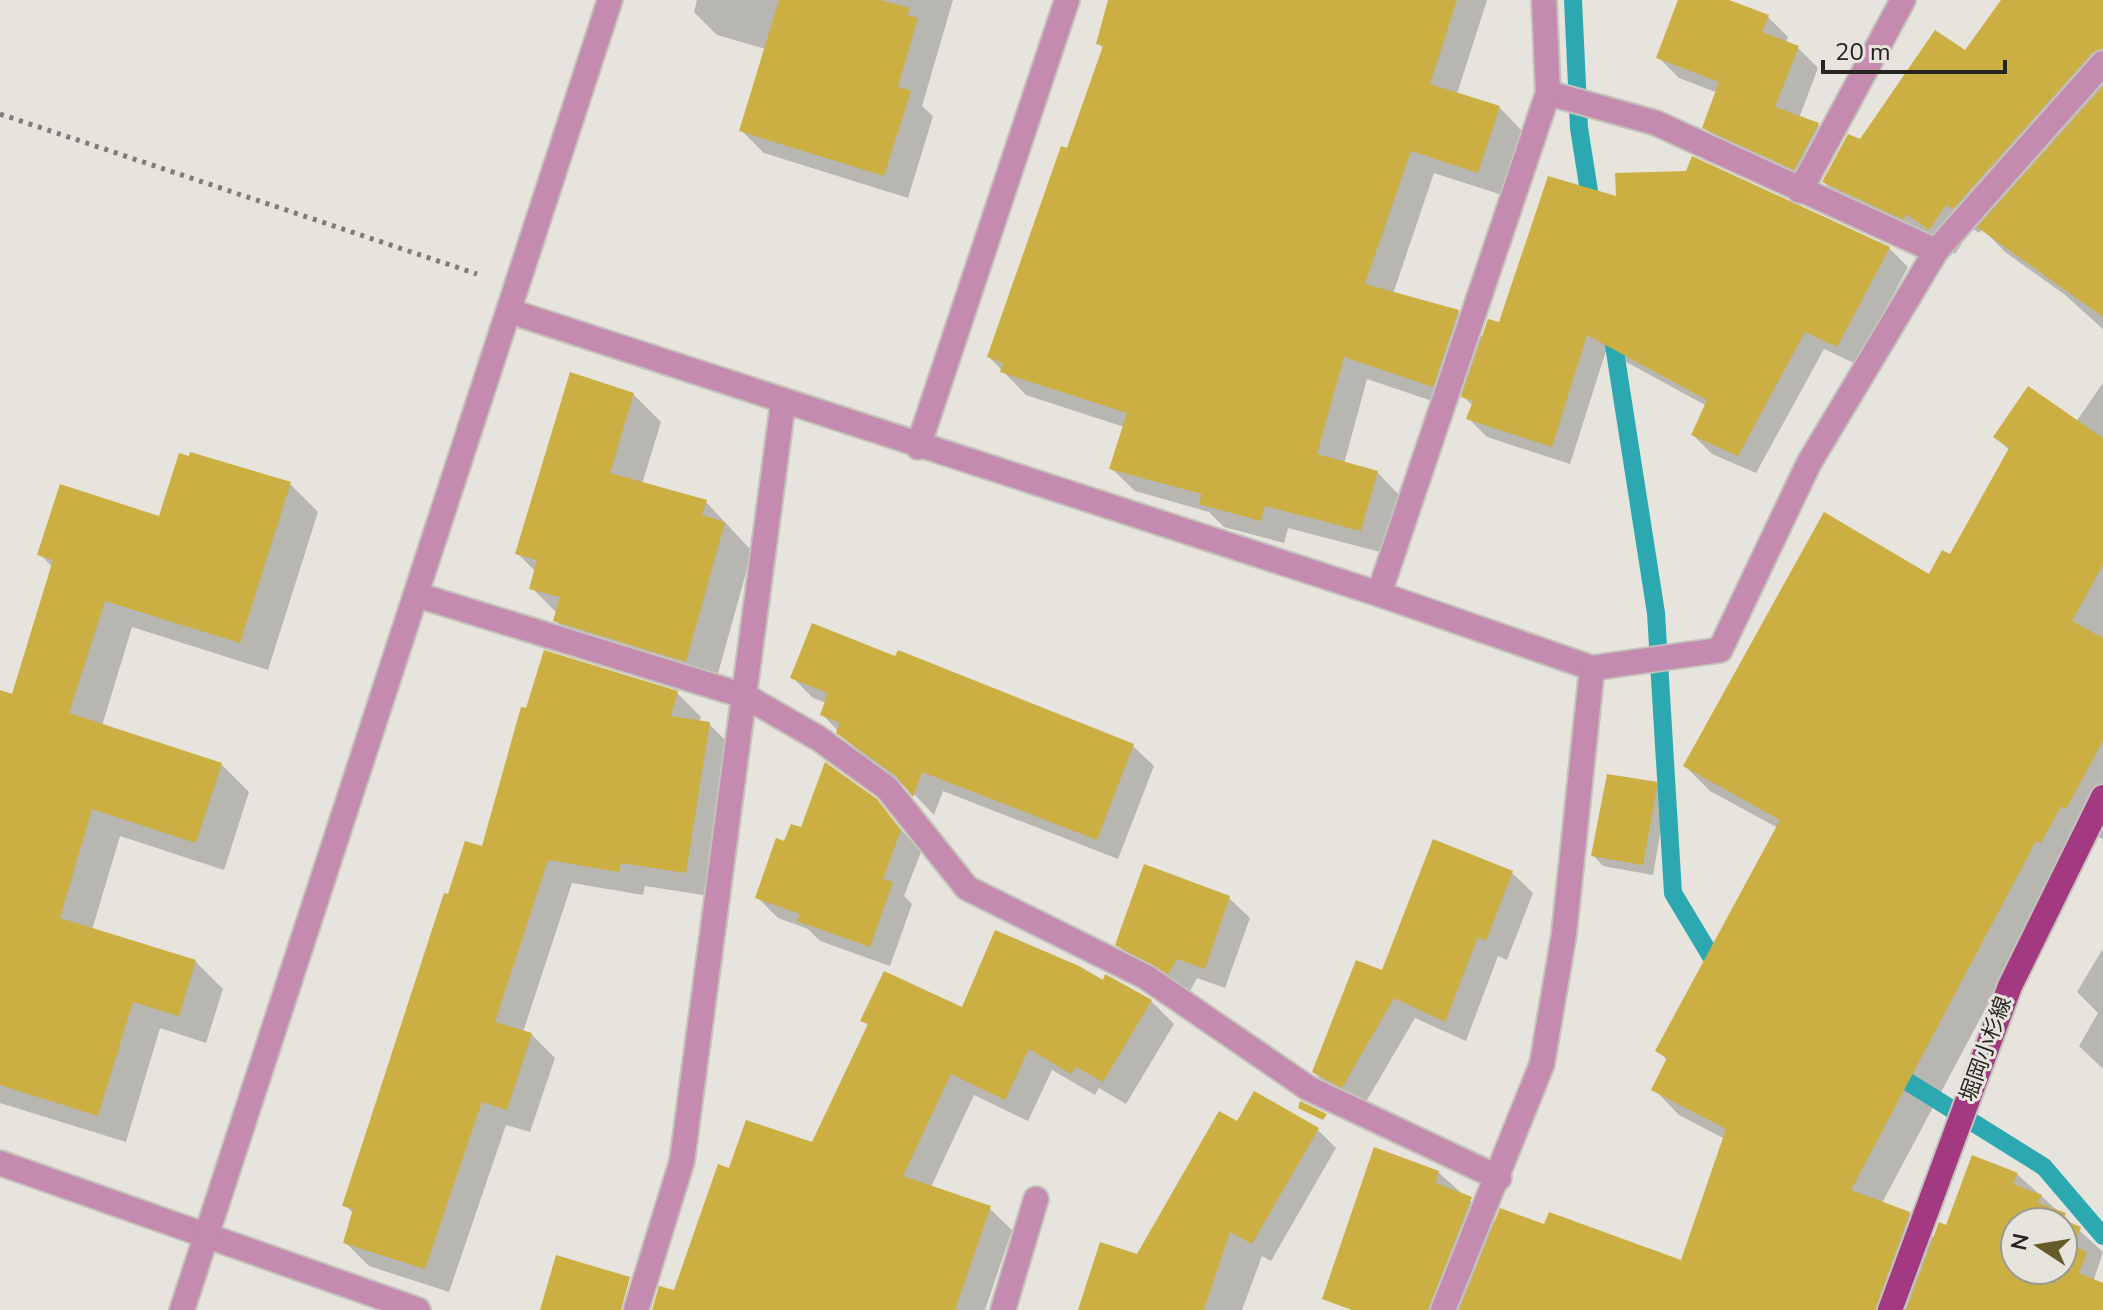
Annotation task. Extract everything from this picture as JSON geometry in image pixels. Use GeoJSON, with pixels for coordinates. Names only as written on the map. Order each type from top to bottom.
{"type":"FeatureCollection","features":[{"type":"Feature","properties":{"kind":"main road","name":"堀岡小杉線"},"geometry":{"type":"LineString","coordinates":[[1890,1310],[2010,986],[2103,797]]}},
{"type":"Feature","properties":{"kind":"street"},"geometry":{"type":"LineString","coordinates":[[182,1310],[610,0]]}},
{"type":"Feature","properties":{"kind":"street"},"geometry":{"type":"LineString","coordinates":[[918,447],[1067,0]]}},
{"type":"Feature","properties":{"kind":"street"},"geometry":{"type":"LineString","coordinates":[[1379,594],[1548,93],[1544,0]]}},
{"type":"Feature","properties":{"kind":"street"},"geometry":{"type":"LineString","coordinates":[[1800,191],[1903,0]]}},
{"type":"Feature","properties":{"kind":"street"},"geometry":{"type":"LineString","coordinates":[[509,311],[918,447],[1379,594],[1592,668],[1720,650],[1809,463],[1936,251],[2103,63]]}},
{"type":"Feature","properties":{"kind":"street"},"geometry":{"type":"LineString","coordinates":[[1548,93],[1656,123],[1936,251]]}},
{"type":"Feature","properties":{"kind":"street"},"geometry":{"type":"LineString","coordinates":[[636,1310],[682,1161],[783,403]]}},
{"type":"Feature","properties":{"kind":"street"},"geometry":{"type":"LineString","coordinates":[[417,595],[745,696],[818,738],[887,788],[967,888],[1146,977],[1308,1088],[1499,1178]]}},
{"type":"Feature","properties":{"kind":"street"},"geometry":{"type":"LineString","coordinates":[[1443,1310],[1499,1178],[1542,1064],[1564,934],[1592,668]]}},
{"type":"Feature","properties":{"kind":"street"},"geometry":{"type":"LineString","coordinates":[[0,1163],[418,1310]]}},
{"type":"Feature","properties":{"kind":"street"},"geometry":{"type":"LineString","coordinates":[[1003,1310],[1036,1199]]}},
{"type":"Feature","properties":{"kind":"path"},"geometry":{"type":"LineString","coordinates":[[0,114],[517,288]]}},
{"type":"Feature","properties":{"kind":"building"},"geometry":{"type":"Polygon","coordinates":[[[779,0],[880,0],[910,8],[907,15],[918,18],[898,87],[911,91],[884,176],[739,131],[779,0]]]}},
{"type":"Feature","properties":{"kind":"building"},"geometry":{"type":"Polygon","coordinates":[[[1108,0],[1457,0],[1430,84],[1500,106],[1478,173],[1411,151],[1365,284],[1459,310],[1433,387],[1344,357],[1317,454],[1378,471],[1361,531],[1265,506],[1261,521],[1199,504],[1202,494],[1109,469],[1127,413],[1000,372],[1003,363],[987,357],[1061,146],[1067,148],[1103,46],[1096,44],[1108,0]]]}},
{"type":"Feature","properties":{"kind":"building"},"geometry":{"type":"Polygon","coordinates":[[[1678,0],[1729,0],[1769,15],[1762,32],[1799,46],[1775,107],[1819,123],[1794,170],[1702,128],[1719,82],[1656,58],[1678,0]]]}},
{"type":"Feature","properties":{"kind":"building"},"geometry":{"type":"Polygon","coordinates":[[[2001,0],[2103,0],[2103,48],[2092,53],[1953,209],[1946,205],[1929,230],[1906,214],[1904,220],[1822,182],[1848,134],[1860,139],[1935,30],[1965,50],[2001,0]]]}},
{"type":"Feature","properties":{"kind":"building"},"geometry":{"type":"Polygon","coordinates":[[[2103,86],[2103,317],[1977,227],[2103,86]]]}},
{"type":"Feature","properties":{"kind":"building"},"geometry":{"type":"Polygon","coordinates":[[[1692,156],[1890,247],[1837,347],[1805,332],[1738,456],[1691,435],[1707,400],[1587,335],[1552,447],[1466,419],[1473,401],[1461,397],[1488,319],[1499,322],[1548,176],[1616,196],[1615,173],[1686,171],[1692,156]]]}},
{"type":"Feature","properties":{"kind":"building"},"geometry":{"type":"Polygon","coordinates":[[[570,372],[634,393],[610,473],[707,500],[702,515],[725,522],[686,662],[553,621],[560,597],[529,589],[537,560],[515,554],[570,372]]]}},
{"type":"Feature","properties":{"kind":"building"},"geometry":{"type":"Polygon","coordinates":[[[2028,386],[2103,438],[2103,565],[2072,621],[2103,638],[2103,741],[2066,809],[2061,806],[2041,843],[2036,841],[1851,1190],[1910,1212],[1875,1310],[1459,1310],[1500,1208],[1544,1224],[1549,1212],[1681,1260],[1726,1129],[1651,1090],[1667,1058],[1655,1051],[1780,820],[1683,766],[1824,512],[1929,574],[1942,550],[1950,554],[2009,448],[1993,437],[2028,386]]]}},
{"type":"Feature","properties":{"kind":"building"},"geometry":{"type":"Polygon","coordinates":[[[190,452],[291,482],[240,643],[105,601],[69,713],[222,763],[196,843],[92,809],[60,918],[196,960],[179,1016],[133,1002],[98,1116],[0,1085],[0,690],[12,694],[53,560],[37,555],[60,484],[159,516],[179,453],[189,456],[190,452]]]}},
{"type":"Feature","properties":{"kind":"building"},"geometry":{"type":"Polygon","coordinates":[[[812,623],[895,656],[898,650],[1134,744],[1097,840],[922,772],[913,797],[896,776],[836,733],[840,723],[820,715],[828,693],[790,678],[812,623]]]}},
{"type":"Feature","properties":{"kind":"building"},"geometry":{"type":"Polygon","coordinates":[[[544,650],[678,691],[671,716],[710,722],[686,873],[621,863],[619,872],[548,860],[495,1022],[532,1033],[507,1110],[482,1102],[425,1269],[343,1243],[353,1209],[342,1206],[444,893],[448,894],[465,841],[482,846],[521,707],[526,708],[544,650]]]}},
{"type":"Feature","properties":{"kind":"building"},"geometry":{"type":"Polygon","coordinates":[[[825,762],[877,799],[901,830],[883,879],[893,882],[870,947],[797,921],[800,914],[755,898],[776,838],[784,841],[791,824],[801,827],[825,762]]]}},
{"type":"Feature","properties":{"kind":"building"},"geometry":{"type":"Polygon","coordinates":[[[1607,774],[1658,782],[1643,865],[1591,856],[1607,774]]]}},
{"type":"Feature","properties":{"kind":"building"},"geometry":{"type":"Polygon","coordinates":[[[1433,839],[1513,871],[1486,941],[1478,937],[1445,1022],[1394,998],[1342,1088],[1312,1072],[1356,960],[1382,970],[1433,839]]]}},
{"type":"Feature","properties":{"kind":"building"},"geometry":{"type":"Polygon","coordinates":[[[1144,864],[1230,896],[1205,969],[1177,959],[1168,974],[1115,945],[1144,864]]]}},
{"type":"Feature","properties":{"kind":"building"},"geometry":{"type":"Polygon","coordinates":[[[995,930],[1079,966],[1103,980],[1105,974],[1152,1000],[1103,1082],[1076,1067],[1071,1074],[1029,1049],[1005,1100],[951,1074],[903,1176],[991,1206],[955,1310],[652,1310],[659,1286],[674,1290],[718,1164],[729,1168],[746,1120],[812,1142],[868,1024],[860,1021],[884,971],[962,1007],[995,930]]]}},
{"type":"Feature","properties":{"kind":"building"},"geometry":{"type":"Polygon","coordinates":[[[1254,1091],[1319,1128],[1252,1244],[1230,1232],[1204,1310],[1078,1310],[1100,1242],[1137,1254],[1219,1111],[1237,1121],[1254,1091]]]}},
{"type":"Feature","properties":{"kind":"building"},"geometry":{"type":"Polygon","coordinates":[[[1300,1101],[1327,1114],[1323,1120],[1298,1108],[1300,1101]]]}},
{"type":"Feature","properties":{"kind":"building"},"geometry":{"type":"Polygon","coordinates":[[[1374,1147],[1439,1171],[1436,1183],[1472,1197],[1428,1310],[1352,1310],[1322,1299],[1374,1147]]]}},
{"type":"Feature","properties":{"kind":"building"},"geometry":{"type":"Polygon","coordinates":[[[1972,1155],[2018,1173],[2013,1184],[2042,1195],[2038,1203],[2046,1206],[1999,1206],[1999,1286],[2079,1286],[2079,1273],[2103,1283],[2103,1310],[1906,1310],[1939,1222],[1946,1225],[1972,1155]]]}},
{"type":"Feature","properties":{"kind":"building"},"geometry":{"type":"Polygon","coordinates":[[[2079,1248],[2087,1252],[2079,1273],[2079,1248]]]}},
{"type":"Feature","properties":{"kind":"building"},"geometry":{"type":"Polygon","coordinates":[[[556,1255],[630,1277],[621,1310],[540,1310],[556,1255]]]}},
{"type":"Feature","properties":{"kind":"waterway"},"geometry":{"type":"LineString","coordinates":[[1573,0],[1579,128],[1592,210]]}},
{"type":"Feature","properties":{"kind":"waterway"},"geometry":{"type":"LineString","coordinates":[[1611,326],[1656,613],[1673,893],[1712,958],[1726,966]]}},
{"type":"Feature","properties":{"kind":"waterway"},"geometry":{"type":"LineString","coordinates":[[1889,1070],[2044,1167],[2103,1236]]}}]}
